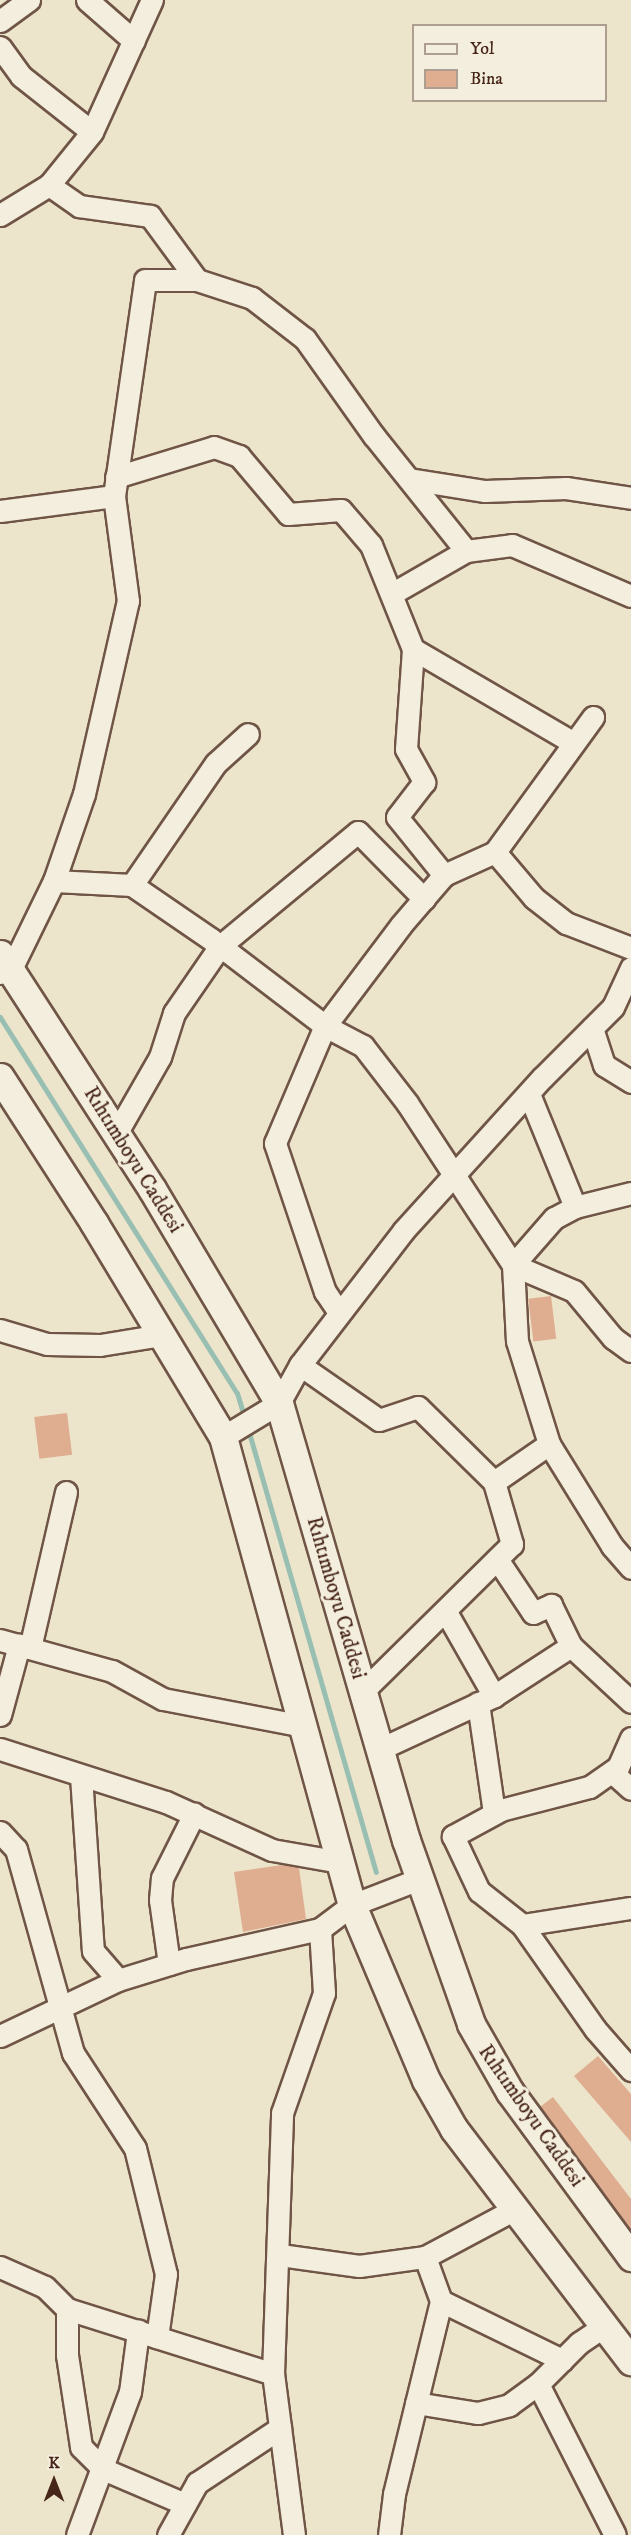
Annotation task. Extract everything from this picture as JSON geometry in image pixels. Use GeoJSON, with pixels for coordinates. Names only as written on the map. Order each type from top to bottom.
{"type":"FeatureCollection","features":[{"type":"Feature","properties":{"kind":"street"},"geometry":{"type":"LineString","coordinates":[[0,21],[29,0]]}},
{"type":"Feature","properties":{"kind":"street"},"geometry":{"type":"LineString","coordinates":[[87,0],[134,41]]}},
{"type":"Feature","properties":{"kind":"street"},"geometry":{"type":"LineString","coordinates":[[0,215],[49,185],[92,132],[152,0]]}},
{"type":"Feature","properties":{"kind":"street"},"geometry":{"type":"LineString","coordinates":[[0,47],[21,76],[92,132]]}},
{"type":"Feature","properties":{"kind":"street"},"geometry":{"type":"LineString","coordinates":[[49,185],[79,206],[150,216],[197,280]]}},
{"type":"Feature","properties":{"kind":"street"},"geometry":{"type":"LineString","coordinates":[[4,966],[54,881],[84,794],[128,601],[115,486],[145,280],[197,280],[252,298],[305,339],[465,551]]}},
{"type":"Feature","properties":{"kind":"street"},"geometry":{"type":"LineString","coordinates":[[0,511],[115,486],[214,447],[239,456],[288,514],[341,510],[371,545],[393,593],[413,649],[406,749],[424,782],[397,817],[444,875]]}},
{"type":"Feature","properties":{"kind":"street"},"geometry":{"type":"LineString","coordinates":[[409,479],[485,491],[566,488],[631,498]]}},
{"type":"Feature","properties":{"kind":"street"},"geometry":{"type":"LineString","coordinates":[[393,593],[465,551],[512,545],[631,596]]}},
{"type":"Feature","properties":{"kind":"street"},"geometry":{"type":"LineString","coordinates":[[413,649],[574,743]]}},
{"type":"Feature","properties":{"kind":"street"},"geometry":{"type":"LineString","coordinates":[[338,1311],[325,1292],[275,1143],[324,1026],[444,875],[495,852],[593,717]]}},
{"type":"Feature","properties":{"kind":"street"},"geometry":{"type":"LineString","coordinates":[[132,885],[216,763],[248,734]]}},
{"type":"Feature","properties":{"kind":"street"},"geometry":{"type":"LineString","coordinates":[[117,1132],[160,1057],[174,1013],[220,946],[358,832],[424,899]]}},
{"type":"Feature","properties":{"kind":"street"},"geometry":{"type":"LineString","coordinates":[[495,852],[534,898],[566,924],[631,948]]}},
{"type":"Feature","properties":{"kind":"street"},"geometry":{"type":"LineString","coordinates":[[54,881],[132,885],[220,946],[324,1026],[363,1046],[407,1103],[513,1265],[517,1341],[549,1444],[612,1546],[631,1568]]}},
{"type":"Feature","properties":{"kind":"street","name":"Rıhtımboyu Caddesi"},"geometry":{"type":"LineString","coordinates":[[4,966],[117,1132],[270,1409],[363,1691],[419,1879],[452,1978],[487,2057],[631,2257]]}},
{"type":"Feature","properties":{"kind":"street"},"geometry":{"type":"LineString","coordinates":[[228,1433],[270,1409],[338,1311],[404,1230],[613,1007],[631,968]]}},
{"type":"Feature","properties":{"kind":"street"},"geometry":{"type":"LineString","coordinates":[[592,1028],[604,1065],[631,1082]]}},
{"type":"Feature","properties":{"kind":"street"},"geometry":{"type":"LineString","coordinates":[[0,1077],[162,1335],[228,1433],[303,1726],[352,1905],[426,2080],[454,2129],[631,2361]]}},
{"type":"Feature","properties":{"kind":"street"},"geometry":{"type":"LineString","coordinates":[[529,1094],[574,1207]]}},
{"type":"Feature","properties":{"kind":"street"},"geometry":{"type":"LineString","coordinates":[[513,1265],[554,1218],[574,1207],[631,1193]]}},
{"type":"Feature","properties":{"kind":"street"},"geometry":{"type":"LineString","coordinates":[[513,1265],[574,1291],[613,1338],[631,1351]]}},
{"type":"Feature","properties":{"kind":"street"},"geometry":{"type":"LineString","coordinates":[[0,1330],[47,1344],[100,1345],[162,1335]]}},
{"type":"Feature","properties":{"kind":"street"},"geometry":{"type":"LineString","coordinates":[[300,1365],[379,1420],[418,1407],[494,1482],[512,1544],[446,1612],[363,1691]]}},
{"type":"Feature","properties":{"kind":"street"},"geometry":{"type":"LineString","coordinates":[[494,1482],[549,1444]]}},
{"type":"Feature","properties":{"kind":"street"},"geometry":{"type":"LineString","coordinates":[[0,1715],[16,1644],[66,1492]]}},
{"type":"Feature","properties":{"kind":"street"},"geometry":{"type":"LineString","coordinates":[[497,1559],[533,1613],[551,1605],[571,1647],[631,1702]]}},
{"type":"Feature","properties":{"kind":"street"},"geometry":{"type":"LineString","coordinates":[[446,1612],[486,1700],[494,1813]]}},
{"type":"Feature","properties":{"kind":"street"},"geometry":{"type":"LineString","coordinates":[[16,1644],[112,1671],[164,1699],[303,1726]]}},
{"type":"Feature","properties":{"kind":"street"},"geometry":{"type":"LineString","coordinates":[[380,1749],[486,1700],[571,1647]]}},
{"type":"Feature","properties":{"kind":"street"},"geometry":{"type":"LineString","coordinates":[[631,1738],[618,1767],[589,1787],[494,1813],[453,1836],[479,1891],[522,1925],[595,2029],[631,2070]]}},
{"type":"Feature","properties":{"kind":"street"},"geometry":{"type":"LineString","coordinates":[[0,1749],[194,1814],[272,1850],[340,1862]]}},
{"type":"Feature","properties":{"kind":"street"},"geometry":{"type":"LineString","coordinates":[[612,1772],[631,1789]]}},
{"type":"Feature","properties":{"kind":"street"},"geometry":{"type":"LineString","coordinates":[[81,1776],[93,1951],[118,1980]]}},
{"type":"Feature","properties":{"kind":"street"},"geometry":{"type":"LineString","coordinates":[[169,1964],[160,1900],[162,1878],[194,1814]]}},
{"type":"Feature","properties":{"kind":"street"},"geometry":{"type":"LineString","coordinates":[[0,1832],[16,1849],[73,2053],[135,2148],[166,2274],[130,2392],[77,2535]]}},
{"type":"Feature","properties":{"kind":"street"},"geometry":{"type":"LineString","coordinates":[[0,2036],[118,1980],[169,1964],[320,1929],[352,1905],[419,1879]]}},
{"type":"Feature","properties":{"kind":"street"},"geometry":{"type":"LineString","coordinates":[[522,1925],[627,1914]]}},
{"type":"Feature","properties":{"kind":"street"},"geometry":{"type":"LineString","coordinates":[[294,2535],[273,2374],[280,2255],[282,2113],[324,1993],[320,1929]]}},
{"type":"Feature","properties":{"kind":"street"},"geometry":{"type":"LineString","coordinates":[[280,2255],[359,2266],[425,2257],[515,2209]]}},
{"type":"Feature","properties":{"kind":"street"},"geometry":{"type":"LineString","coordinates":[[389,2535],[394,2494],[441,2301],[425,2257]]}},
{"type":"Feature","properties":{"kind":"street"},"geometry":{"type":"LineString","coordinates":[[0,2267],[45,2288],[67,2310],[273,2374]]}},
{"type":"Feature","properties":{"kind":"street"},"geometry":{"type":"LineString","coordinates":[[441,2301],[562,2360]]}},
{"type":"Feature","properties":{"kind":"street"},"geometry":{"type":"LineString","coordinates":[[67,2310],[68,2355],[81,2446],[103,2469],[185,2504]]}},
{"type":"Feature","properties":{"kind":"street"},"geometry":{"type":"LineString","coordinates":[[416,2403],[478,2413],[509,2405],[538,2384],[562,2360],[604,2326]]}},
{"type":"Feature","properties":{"kind":"street"},"geometry":{"type":"LineString","coordinates":[[538,2384],[615,2535]]}},
{"type":"Feature","properties":{"kind":"street"},"geometry":{"type":"LineString","coordinates":[[168,2535],[197,2483],[280,2428]]}},
{"type":"Feature","properties":{"kind":"building"},"geometry":{"type":"Polygon","coordinates":[[[551,1296],[556,1339],[533,1341],[528,1299],[551,1296]]]}},
{"type":"Feature","properties":{"kind":"building"},"geometry":{"type":"Polygon","coordinates":[[[67,1413],[72,1455],[39,1459],[34,1417],[67,1413]]]}},
{"type":"Feature","properties":{"kind":"building"},"geometry":{"type":"Polygon","coordinates":[[[282,1865],[299,1868],[306,1919],[243,1932],[234,1872],[282,1865]]]}},
{"type":"Feature","properties":{"kind":"building"},"geometry":{"type":"Polygon","coordinates":[[[598,2056],[631,2094],[631,2142],[574,2076],[598,2056]]]}},
{"type":"Feature","properties":{"kind":"building"},"geometry":{"type":"Polygon","coordinates":[[[553,2097],[631,2199],[631,2230],[540,2107],[553,2097]]]}},
{"type":"Feature","properties":{"kind":"waterway"},"geometry":{"type":"LineString","coordinates":[[0,1017],[237,1393],[245,1420]]}},
{"type":"Feature","properties":{"kind":"waterway"},"geometry":{"type":"LineString","coordinates":[[248,1429],[376,1872]]}}]}
